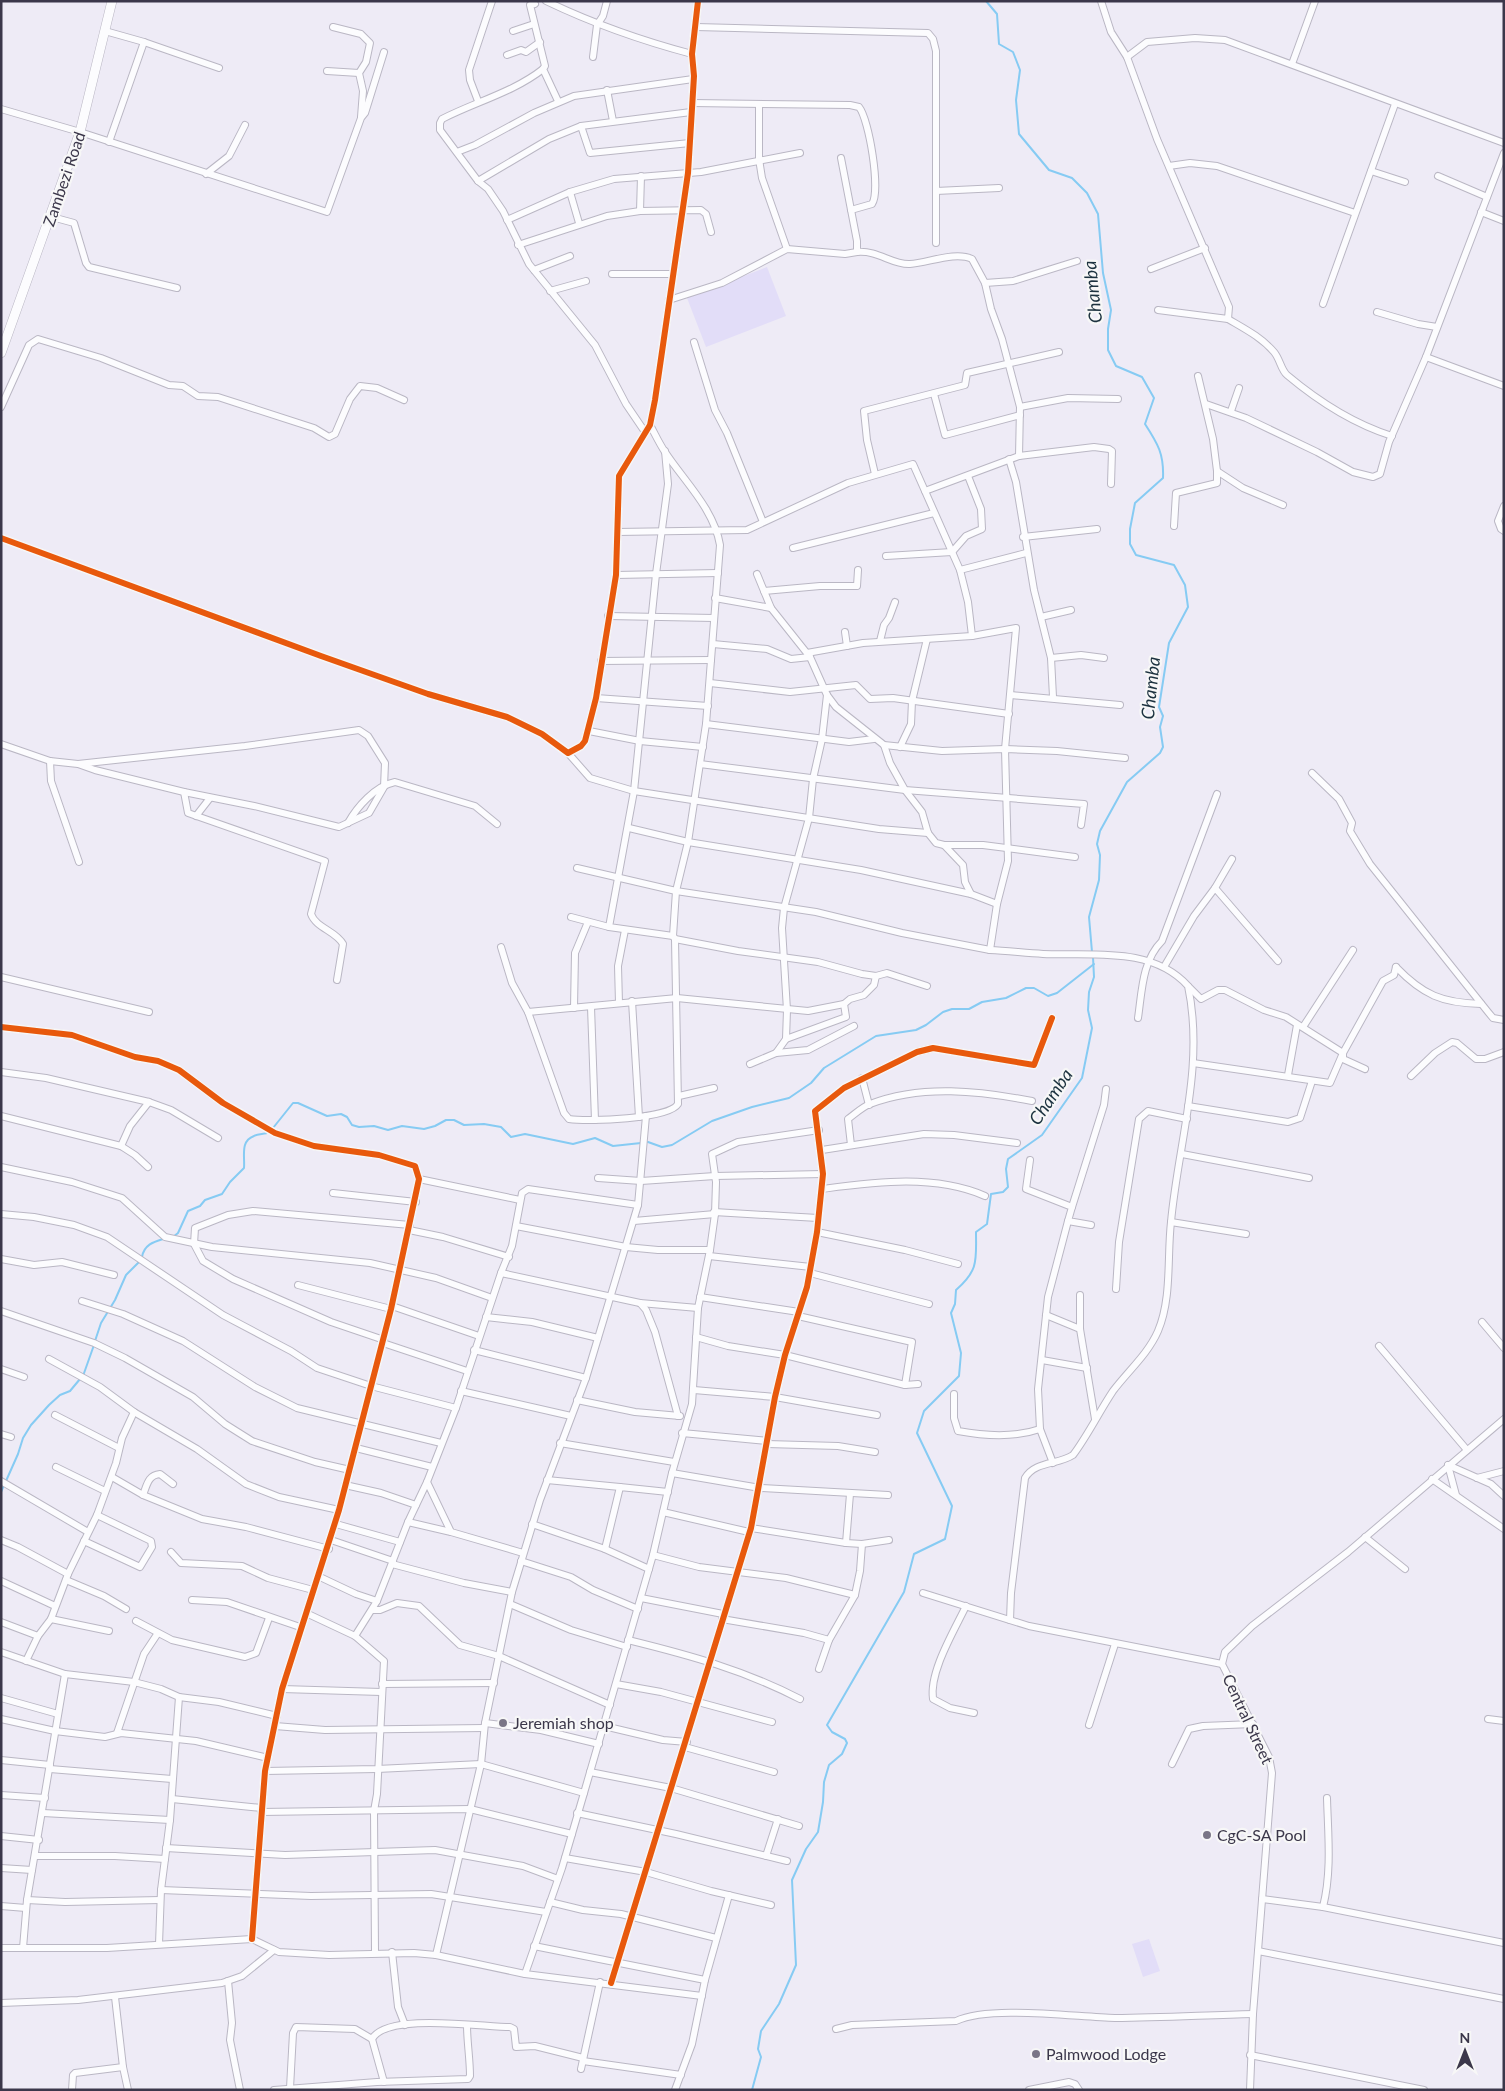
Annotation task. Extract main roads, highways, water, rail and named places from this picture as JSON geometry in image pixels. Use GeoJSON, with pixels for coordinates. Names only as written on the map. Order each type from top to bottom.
{"type":"FeatureCollection","features":[{"type":"Feature","properties":{"kind":"main road","name":"Zambezi Road"},"geometry":{"type":"LineString","coordinates":[[1,354],[52,218],[80,132],[112,1]]}},
{"type":"Feature","properties":{"kind":"waterway","name":"Chamba"},"geometry":{"type":"LineString","coordinates":[[986,1],[997,14],[999,44],[1013,52],[1020,70],[1016,100],[1019,134],[1049,170],[1072,178],[1087,193],[1098,214],[1103,273],[1111,310],[1108,329],[1108,350],[1116,366],[1142,377],[1154,398],[1145,424],[1157,444],[1162,462],[1163,478],[1135,503],[1130,529],[1130,544],[1136,555],[1174,565],[1185,585],[1188,607],[1169,643],[1159,707],[1163,716],[1160,727],[1163,747],[1160,753],[1127,782],[1100,831],[1097,844],[1100,855],[1099,880],[1089,917],[1092,952]]}},
{"type":"Feature","properties":{"kind":"waterway"},"geometry":{"type":"LineString","coordinates":[[752,2090],[761,2057],[758,2049],[761,2031],[779,2004],[796,1965],[792,1880],[806,1849],[818,1832],[824,1782],[829,1765],[842,1754],[847,1743],[845,1739],[832,1732],[827,1725],[904,1592],[914,1554],[945,1539],[952,1506],[917,1433],[924,1411],[959,1376],[961,1353],[951,1313],[955,1304],[956,1290],[969,1276],[975,1264],[976,1232],[987,1224],[991,1194],[1003,1192],[1008,1187],[1006,1169],[1008,1159],[1042,1135],[1082,1078],[1092,1028],[1088,1010],[1089,992],[1094,977],[1093,957]]}},
{"type":"Feature","properties":{"kind":"waterway"},"geometry":{"type":"LineString","coordinates":[[648,1142],[662,1147],[672,1145],[712,1121],[752,1107],[789,1098],[811,1083],[824,1068],[876,1036],[916,1030],[943,1012],[952,1009],[969,1009],[982,1002],[1006,998],[1026,988],[1034,988],[1048,996],[1057,993],[1094,964]]}},
{"type":"Feature","properties":{"kind":"waterway"},"geometry":{"type":"LineString","coordinates":[[273,1128],[293,1103],[298,1103],[327,1116],[341,1114],[347,1117],[352,1125],[359,1127],[374,1126],[388,1130],[402,1126],[424,1129],[446,1120],[454,1120],[464,1125],[484,1124],[501,1127],[511,1137],[525,1134],[573,1144],[595,1138],[613,1146],[641,1143]]}},
{"type":"Feature","properties":{"kind":"waterway"},"geometry":{"type":"LineString","coordinates":[[173,1237],[178,1233],[188,1211],[200,1206],[205,1200],[222,1194],[230,1182],[244,1168],[244,1149],[247,1141],[256,1135],[269,1132]]}},
{"type":"Feature","properties":{"kind":"waterway"},"geometry":{"type":"LineString","coordinates":[[142,1257],[147,1247],[163,1239]]}},
{"type":"Feature","properties":{"kind":"waterway"},"geometry":{"type":"LineString","coordinates":[[95,1341],[101,1323],[115,1300],[126,1275],[140,1261]]}},
{"type":"Feature","properties":{"kind":"waterway"},"geometry":{"type":"LineString","coordinates":[[83,1376],[94,1345]]}},
{"type":"Feature","properties":{"kind":"waterway"},"geometry":{"type":"LineString","coordinates":[[6,1481],[23,1438],[31,1425],[49,1405],[60,1395],[70,1391],[80,1379]]}},
{"type":"Feature","properties":{"kind":"waterway"},"geometry":{"type":"LineString","coordinates":[[1,1492],[4,1485]]}},
{"type":"Feature","properties":{"kind":"place","name":"Jeremiah shop"},"geometry":{"type":"Point","coordinates":[503,1723]}},
{"type":"Feature","properties":{"kind":"place","name":"CgC-SA Pool"},"geometry":{"type":"Point","coordinates":[1207,1835]}},
{"type":"Feature","properties":{"kind":"place","name":"Palmwood Lodge"},"geometry":{"type":"Point","coordinates":[1036,2054]}}]}
